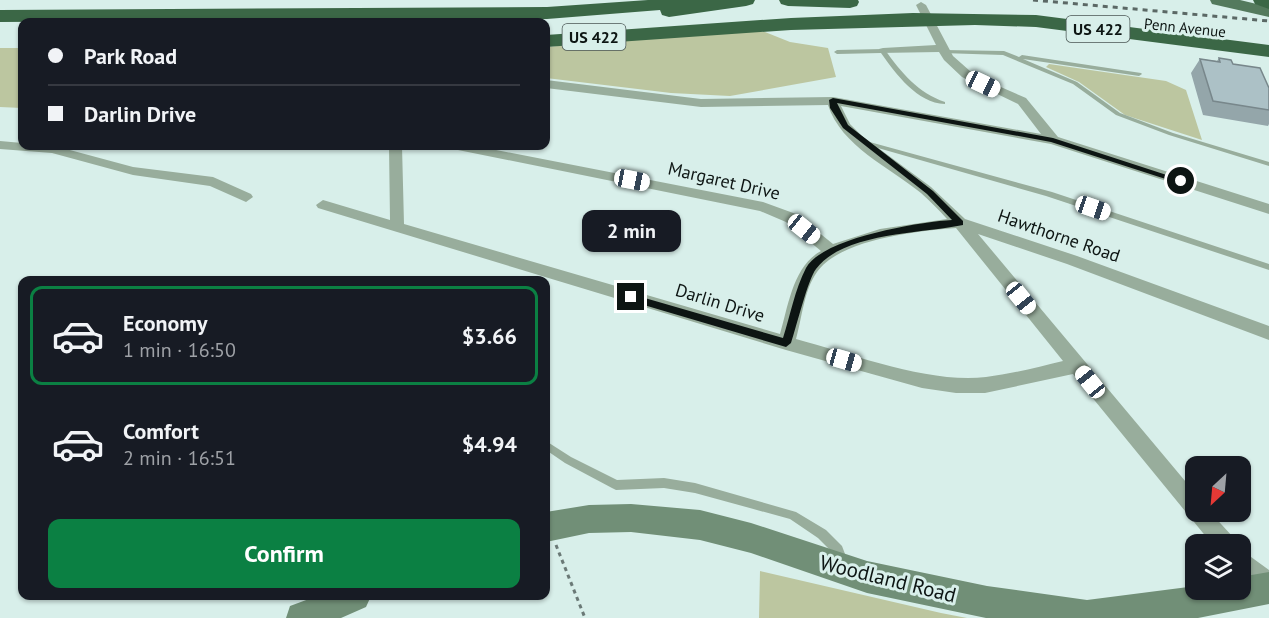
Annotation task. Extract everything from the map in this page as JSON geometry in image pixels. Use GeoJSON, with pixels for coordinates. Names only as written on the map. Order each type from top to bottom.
{"type":"FeatureCollection","features":[{"type":"Feature","properties":{"kind":"highway"},"geometry":{"type":"LineString","coordinates":[[0,9],[238,7],[431,0]]}},
{"type":"Feature","properties":{"kind":"highway","name":"US 422"},"geometry":{"type":"LineString","coordinates":[[788,0],[924,12]]}},
{"type":"Feature","properties":{"kind":"highway"},"geometry":{"type":"LineString","coordinates":[[1262,0],[1269,3]]}},
{"type":"Feature","properties":{"kind":"highway"},"geometry":{"type":"LineString","coordinates":[[0,15],[547,13],[684,1]]}},
{"type":"Feature","properties":{"kind":"highway"},"geometry":{"type":"LineString","coordinates":[[550,19],[601,18],[737,2]]}},
{"type":"Feature","properties":{"kind":"highway","name":"Penn Avenue"},"geometry":{"type":"LineString","coordinates":[[924,12],[992,9],[1269,39]]}},
{"type":"Feature","properties":{"kind":"highway","name":"US 422"},"geometry":{"type":"LineString","coordinates":[[550,41],[848,20],[924,12]]}},
{"type":"Feature","properties":{"kind":"highway","name":"Penn Avenue"},"geometry":{"type":"LineString","coordinates":[[924,12],[1036,21],[1269,52]]}},
{"type":"Feature","properties":{"kind":"highway"},"geometry":{"type":"LineString","coordinates":[[0,23],[18,23]]}},
{"type":"Feature","properties":{"kind":"main road","name":"Penn Avenue"},"geometry":{"type":"LineString","coordinates":[[1218,0],[1269,12]]}},
{"type":"Feature","properties":{"kind":"main road","name":"Penn Avenue"},"geometry":{"type":"LineString","coordinates":[[1240,0],[1269,7]]}},
{"type":"Feature","properties":{"kind":"street"},"geometry":{"type":"LineString","coordinates":[[924,12],[943,50],[966,74],[1022,101],[1053,140]]}},
{"type":"Feature","properties":{"kind":"street"},"geometry":{"type":"LineString","coordinates":[[883,51],[943,50]]}},
{"type":"Feature","properties":{"kind":"street"},"geometry":{"type":"LineString","coordinates":[[550,85],[701,104],[833,100],[1053,140],[1269,209]]}},
{"type":"Feature","properties":{"kind":"street"},"geometry":{"type":"LineString","coordinates":[[833,100],[834,108],[845,126],[930,192],[960,223],[1185,498]]}},
{"type":"Feature","properties":{"kind":"street"},"geometry":{"type":"LineString","coordinates":[[0,145],[18,146]]}},
{"type":"Feature","properties":{"kind":"street"},"geometry":{"type":"LineString","coordinates":[[57,150],[133,171],[213,182],[246,197]]}},
{"type":"Feature","properties":{"kind":"street"},"geometry":{"type":"LineString","coordinates":[[396,150],[397,226]]}},
{"type":"Feature","properties":{"kind":"street","name":"Margaret Drive"},"geometry":{"type":"LineString","coordinates":[[478,150],[763,207],[791,218],[831,251]]}},
{"type":"Feature","properties":{"kind":"street","name":"Darlin Drive"},"geometry":{"type":"LineString","coordinates":[[323,205],[902,376],[956,385],[985,385],[1014,381],[1076,366]]}},
{"type":"Feature","properties":{"kind":"street","name":"Hawthorne Road"},"geometry":{"type":"LineString","coordinates":[[831,251],[864,239],[941,224],[960,223],[1083,264],[1269,333]]}},
{"type":"Feature","properties":{"kind":"street"},"geometry":{"type":"LineString","coordinates":[[786,343],[811,268],[831,251]]}},
{"type":"Feature","properties":{"kind":"street","name":"Woodland Road"},"geometry":{"type":"LineString","coordinates":[[550,524],[590,519],[631,518],[700,525],[751,538],[846,571],[987,602],[1087,616],[1176,606],[1269,586]]}},
{"type":"Feature","properties":{"kind":"street"},"geometry":{"type":"LineString","coordinates":[[1206,522],[1217,534]]}},
{"type":"Feature","properties":{"kind":"street"},"geometry":{"type":"LineString","coordinates":[[1251,570],[1269,586]]}},
{"type":"Feature","properties":{"kind":"street"},"geometry":{"type":"LineString","coordinates":[[302,618],[345,600]]}},
{"type":"Feature","properties":{"kind":"lane"},"geometry":{"type":"LineString","coordinates":[[943,50],[1004,53],[1139,74]]}},
{"type":"Feature","properties":{"kind":"lane"},"geometry":{"type":"LineString","coordinates":[[837,52],[883,51],[897,71],[935,102],[943,103]]}},
{"type":"Feature","properties":{"kind":"lane"},"geometry":{"type":"LineString","coordinates":[[1004,53],[1075,82],[1118,114],[1171,134],[1269,164]]}},
{"type":"Feature","properties":{"kind":"lane"},"geometry":{"type":"LineString","coordinates":[[863,142],[1049,194],[1269,267]]}},
{"type":"Feature","properties":{"kind":"lane"},"geometry":{"type":"LineString","coordinates":[[550,448],[568,460],[616,485],[664,483],[695,488],[792,515],[822,534],[838,550],[846,571]]}},
{"type":"Feature","properties":{"kind":"path"},"geometry":{"type":"LineString","coordinates":[[550,531],[585,618]]}},
{"type":"Feature","properties":{"kind":"green space"},"geometry":{"type":"Polygon","coordinates":[[[748,30],[765,32],[790,42],[828,48],[836,77],[730,96],[671,93],[550,78],[550,47],[748,30]]]}},
{"type":"Feature","properties":{"kind":"green space"},"geometry":{"type":"Polygon","coordinates":[[[0,48],[18,48],[18,108],[0,107],[0,48]]]}},
{"type":"Feature","properties":{"kind":"green space"},"geometry":{"type":"Polygon","coordinates":[[[1049,64],[1166,81],[1186,90],[1202,140],[1125,115],[1079,82],[1046,67],[1049,64]]]}},
{"type":"Feature","properties":{"kind":"green space"},"geometry":{"type":"Polygon","coordinates":[[[760,571],[941,613],[967,618],[759,618],[760,571]]]}},
{"type":"Feature","properties":{"kind":"building"},"geometry":{"type":"Polygon","coordinates":[[[1219,58],[1231,60],[1233,64],[1260,68],[1269,88],[1269,110],[1213,101],[1200,59],[1220,62],[1219,58]]]}},
{"type":"Feature","properties":{"kind":"railway"},"geometry":{"type":"LineString","coordinates":[[1033,0],[1269,21]]}},
{"type":"Feature","properties":{"kind":"route"},"geometry":{"type":"LineString","coordinates":[[631,297],[786,343],[811,268],[831,251],[864,239],[941,224],[960,223],[930,192],[845,126],[834,108],[833,100],[1053,140],[1181,181]]}}]}
